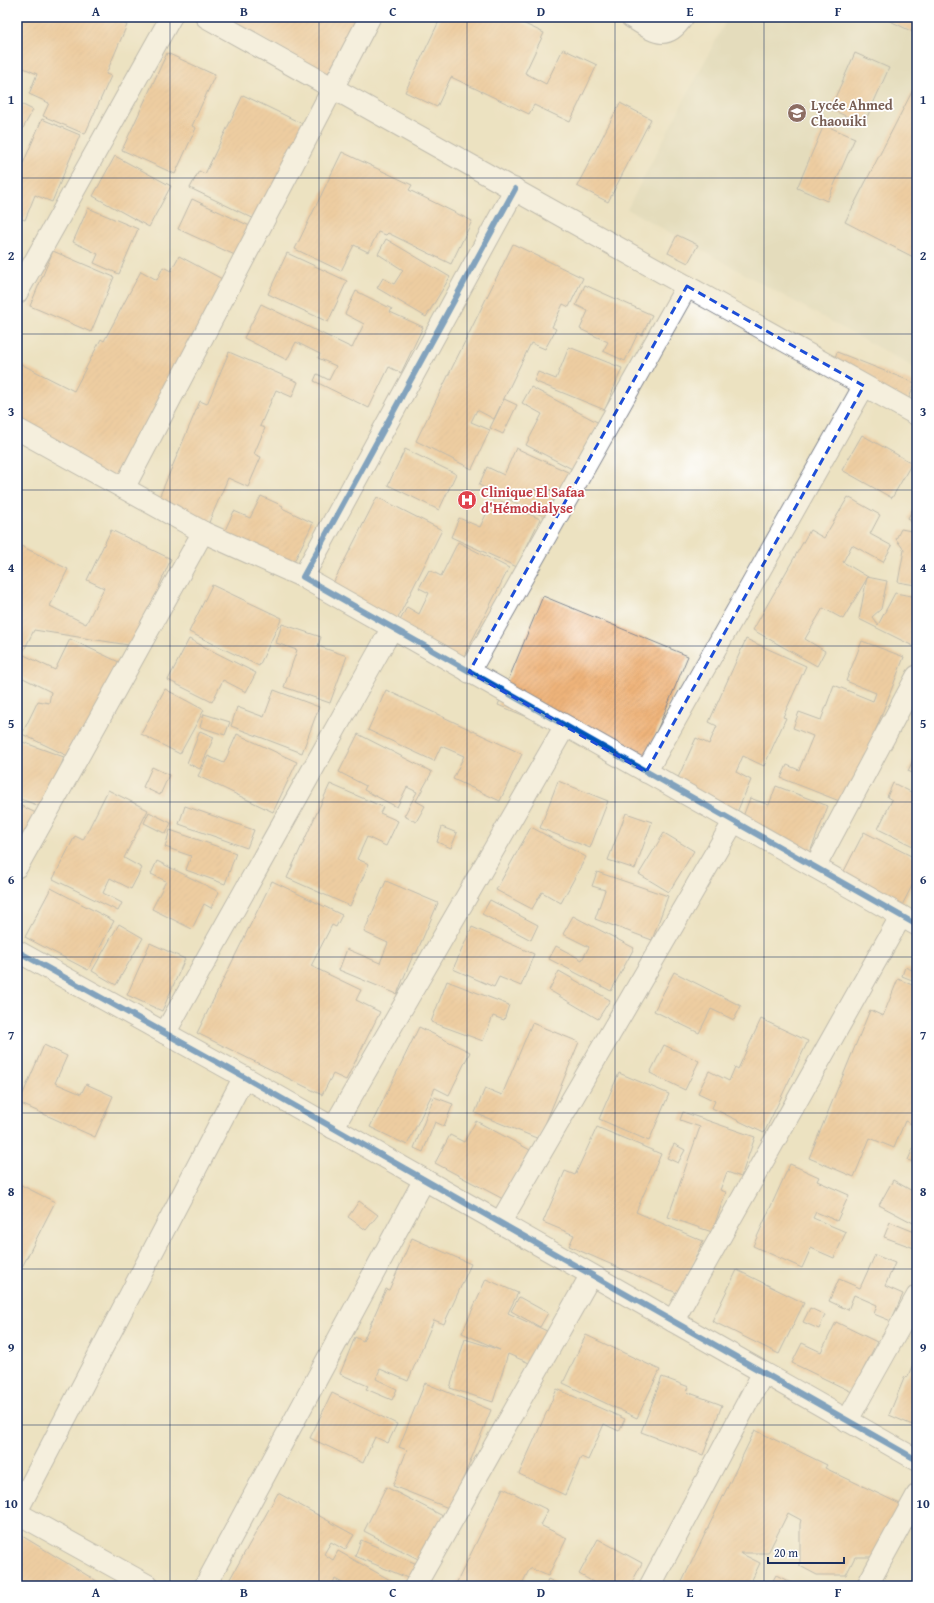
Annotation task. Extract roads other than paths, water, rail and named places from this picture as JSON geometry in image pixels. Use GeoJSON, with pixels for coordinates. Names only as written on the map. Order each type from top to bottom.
{"type":"FeatureCollection","features":[{"type":"Feature","properties":{"kind":"street"},"geometry":{"type":"LineString","coordinates":[[17,294],[171,17]]}},
{"type":"Feature","properties":{"kind":"street"},"geometry":{"type":"LineString","coordinates":[[206,17],[917,415]]}},
{"type":"Feature","properties":{"kind":"street"},"geometry":{"type":"LineString","coordinates":[[124,488],[370,17]]}},
{"type":"Feature","properties":{"kind":"street"},"geometry":{"type":"LineString","coordinates":[[630,17],[655,31],[662,33],[670,32],[677,27],[683,17]]}},
{"type":"Feature","properties":{"kind":"street"},"geometry":{"type":"LineString","coordinates":[[303,577],[515,189]]}},
{"type":"Feature","properties":{"kind":"street"},"geometry":{"type":"LineString","coordinates":[[469,672],[687,286]]}},
{"type":"Feature","properties":{"kind":"street"},"geometry":{"type":"LineString","coordinates":[[646,772],[864,386]]}},
{"type":"Feature","properties":{"kind":"street"},"geometry":{"type":"LineString","coordinates":[[17,429],[203,532],[303,577],[909,920],[673,1321]]}},
{"type":"Feature","properties":{"kind":"street"},"geometry":{"type":"LineString","coordinates":[[17,867],[203,532]]}},
{"type":"Feature","properties":{"kind":"street"},"geometry":{"type":"LineString","coordinates":[[164,1033],[392,628]]}},
{"type":"Feature","properties":{"kind":"street"},"geometry":{"type":"LineString","coordinates":[[815,867],[917,676]]}},
{"type":"Feature","properties":{"kind":"street"},"geometry":{"type":"LineString","coordinates":[[333,1128],[565,726]]}},
{"type":"Feature","properties":{"kind":"street"},"geometry":{"type":"LineString","coordinates":[[500,1223],[734,821]]}},
{"type":"Feature","properties":{"kind":"street"},"geometry":{"type":"LineString","coordinates":[[17,951],[244,1077],[917,1460]]}},
{"type":"Feature","properties":{"kind":"street"},"geometry":{"type":"LineString","coordinates":[[149,1586],[17,1512],[244,1077]]}},
{"type":"Feature","properties":{"kind":"street"},"geometry":{"type":"LineString","coordinates":[[205,1586],[424,1180]]}},
{"type":"Feature","properties":{"kind":"street"},"geometry":{"type":"LineString","coordinates":[[415,1586],[591,1275]]}},
{"type":"Feature","properties":{"kind":"street"},"geometry":{"type":"LineString","coordinates":[[847,1421],[917,1296]]}},
{"type":"Feature","properties":{"kind":"street"},"geometry":{"type":"LineString","coordinates":[[650,1586],[763,1373]]}},
{"type":"Feature","properties":{"kind":"street"},"geometry":{"type":"LineString","coordinates":[[867,1586],[917,1495]]}},
{"type":"Feature","properties":{"kind":"place","name":"Lycée Ahmed Chaouiki"},"geometry":{"type":"Point","coordinates":[797,113]}},
{"type":"Feature","properties":{"kind":"place","name":"Clinique El Safaa d'Hémodialyse"},"geometry":{"type":"Point","coordinates":[467,500]}}]}
